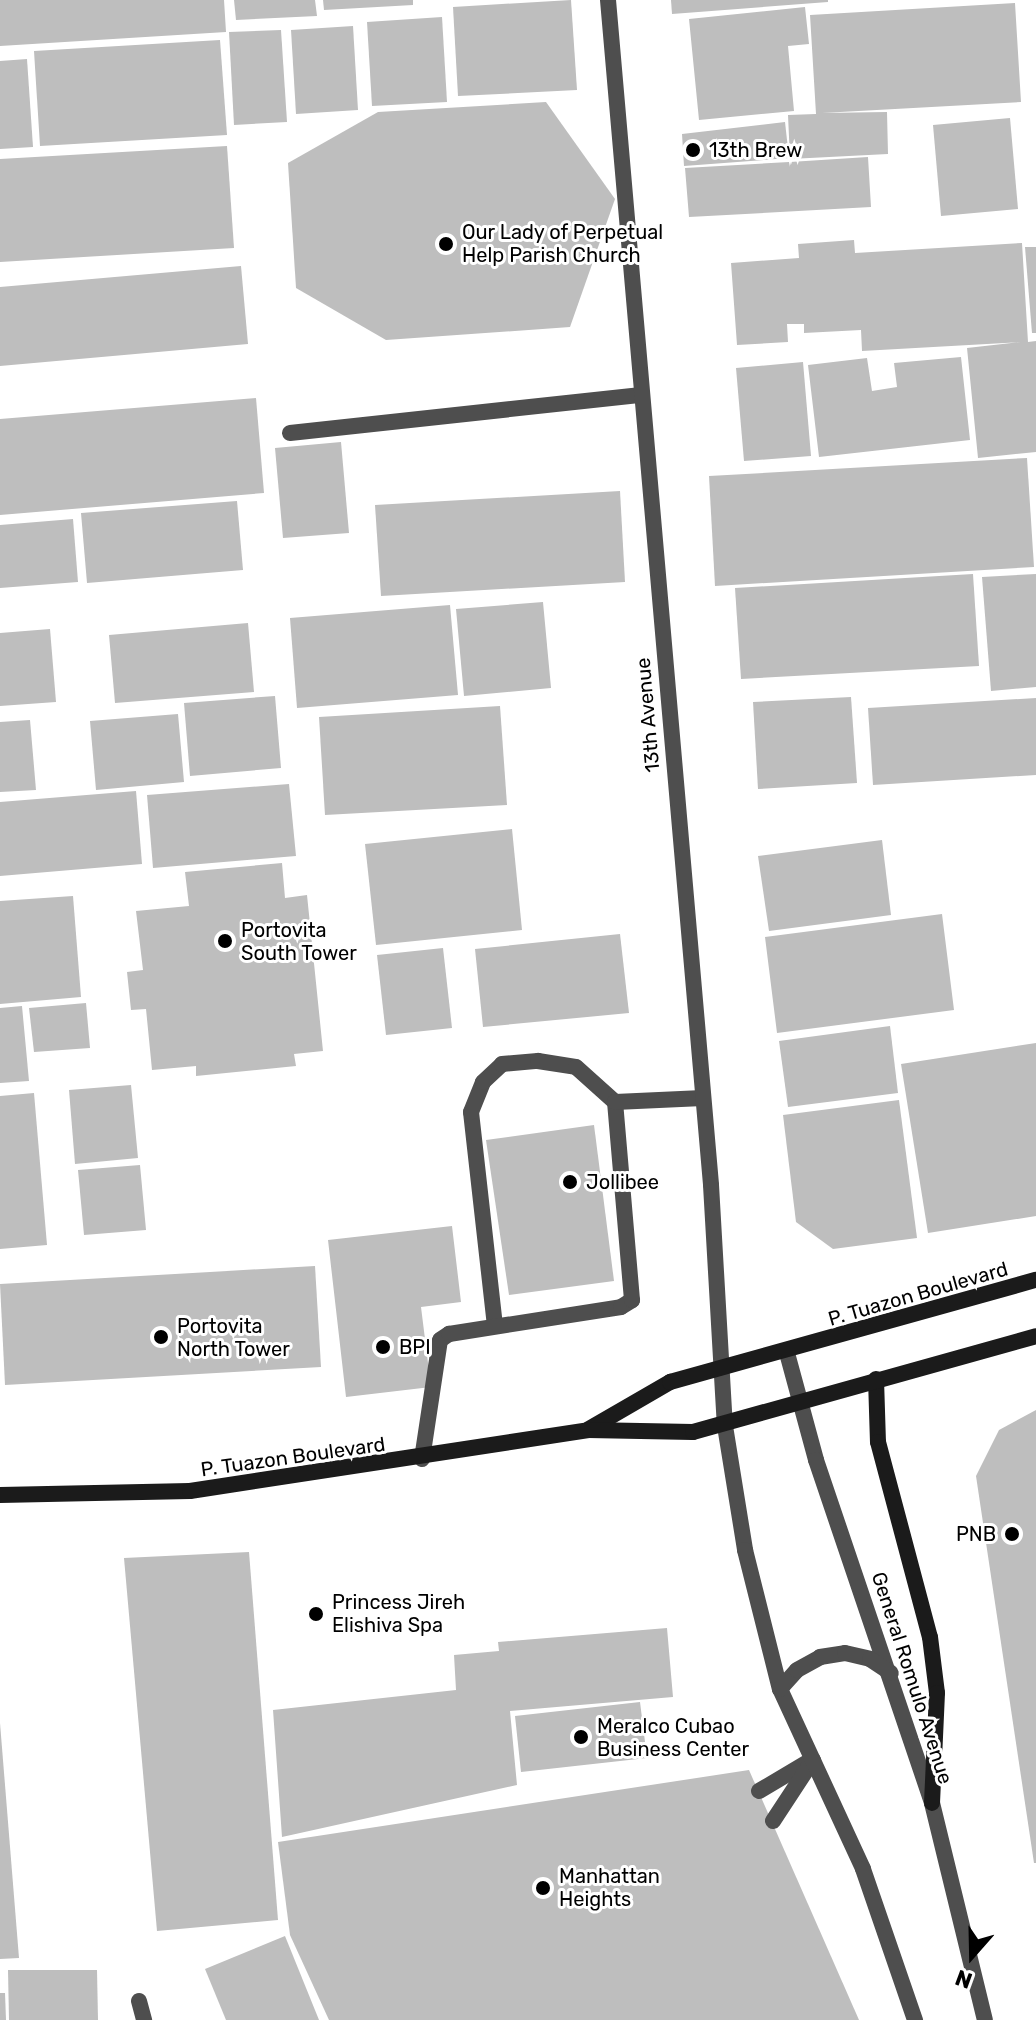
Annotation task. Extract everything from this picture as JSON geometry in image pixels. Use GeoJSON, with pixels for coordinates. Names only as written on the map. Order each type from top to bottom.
{"type":"FeatureCollection","features":[{"type":"Feature","properties":{"kind":"main road","name":"P. Tuazon Boulevard"},"geometry":{"type":"LineString","coordinates":[[588,1430],[670,1382],[787,1353],[1036,1280]]}},
{"type":"Feature","properties":{"kind":"main road","name":"P. Tuazon Boulevard"},"geometry":{"type":"LineString","coordinates":[[0,1495],[190,1491],[422,1459],[588,1430],[693,1432],[725,1426],[876,1379],[1036,1336]]}},
{"type":"Feature","properties":{"kind":"main road"},"geometry":{"type":"LineString","coordinates":[[876,1379],[878,1442],[930,1637],[937,1693],[932,1803]]}},
{"type":"Feature","properties":{"kind":"street","name":"13th Avenue"},"geometry":{"type":"LineString","coordinates":[[608,0],[639,395],[703,1098],[725,1367],[725,1426]]}},
{"type":"Feature","properties":{"kind":"street"},"geometry":{"type":"LineString","coordinates":[[290,433],[639,395]]}},
{"type":"Feature","properties":{"kind":"street"},"geometry":{"type":"LineString","coordinates":[[422,1459],[440,1340],[449,1334],[621,1307],[632,1300],[635,1290],[615,1102],[576,1067],[538,1061],[502,1064],[483,1082],[471,1112],[495,1326]]}},
{"type":"Feature","properties":{"kind":"street"},"geometry":{"type":"LineString","coordinates":[[615,1102],[703,1098]]}},
{"type":"Feature","properties":{"kind":"street","name":"General Romulo Avenue"},"geometry":{"type":"LineString","coordinates":[[787,1353],[798,1405],[891,1673],[932,1803],[985,2020]]}},
{"type":"Feature","properties":{"kind":"street"},"geometry":{"type":"LineString","coordinates":[[725,1426],[745,1550],[780,1689],[879,1910],[915,2020]]}},
{"type":"Feature","properties":{"kind":"street"},"geometry":{"type":"LineString","coordinates":[[780,1689],[797,1670],[820,1657],[858,1656],[891,1673]]}},
{"type":"Feature","properties":{"kind":"street"},"geometry":{"type":"LineString","coordinates":[[759,1791],[813,1760]]}},
{"type":"Feature","properties":{"kind":"street"},"geometry":{"type":"LineString","coordinates":[[773,1821],[813,1760]]}},
{"type":"Feature","properties":{"kind":"street"},"geometry":{"type":"LineString","coordinates":[[139,2001],[144,2020]]}},
{"type":"Feature","properties":{"kind":"building"},"geometry":{"type":"Polygon","coordinates":[[[0,0],[224,0],[226,32],[0,46],[0,0]]]}},
{"type":"Feature","properties":{"kind":"building"},"geometry":{"type":"Polygon","coordinates":[[[234,0],[315,0],[317,16],[236,20],[234,0]]]}},
{"type":"Feature","properties":{"kind":"building"},"geometry":{"type":"Polygon","coordinates":[[[323,0],[413,0],[413,5],[324,10],[323,0]]]}},
{"type":"Feature","properties":{"kind":"building"},"geometry":{"type":"Polygon","coordinates":[[[571,0],[577,90],[458,96],[453,7],[571,0]]]}},
{"type":"Feature","properties":{"kind":"building"},"geometry":{"type":"Polygon","coordinates":[[[671,0],[828,0],[828,2],[672,14],[671,0]]]}},
{"type":"Feature","properties":{"kind":"building"},"geometry":{"type":"Polygon","coordinates":[[[1015,3],[1021,102],[822,113],[887,112],[888,154],[790,159],[788,115],[816,114],[810,15],[1015,3]]]}},
{"type":"Feature","properties":{"kind":"building"},"geometry":{"type":"Polygon","coordinates":[[[805,7],[809,44],[788,46],[794,111],[699,120],[689,19],[805,7]]]}},
{"type":"Feature","properties":{"kind":"building"},"geometry":{"type":"Polygon","coordinates":[[[442,17],[447,102],[372,106],[367,22],[442,17]]]}},
{"type":"Feature","properties":{"kind":"building"},"geometry":{"type":"Polygon","coordinates":[[[353,26],[358,110],[296,114],[291,30],[353,26]]]}},
{"type":"Feature","properties":{"kind":"building"},"geometry":{"type":"Polygon","coordinates":[[[281,30],[287,122],[234,125],[229,32],[281,30]]]}},
{"type":"Feature","properties":{"kind":"building"},"geometry":{"type":"Polygon","coordinates":[[[220,40],[227,135],[40,146],[34,51],[220,40]]]}},
{"type":"Feature","properties":{"kind":"building"},"geometry":{"type":"Polygon","coordinates":[[[27,59],[33,147],[0,149],[0,61],[27,59]]]}},
{"type":"Feature","properties":{"kind":"building","name":"Our Lady of Perpetual Help Parish Church"},"geometry":{"type":"Polygon","coordinates":[[[546,102],[615,199],[570,327],[386,340],[296,288],[288,163],[378,112],[546,102]]]}},
{"type":"Feature","properties":{"kind":"building"},"geometry":{"type":"Polygon","coordinates":[[[1010,118],[1018,209],[941,216],[933,125],[1010,118]]]}},
{"type":"Feature","properties":{"kind":"building"},"geometry":{"type":"Polygon","coordinates":[[[785,122],[789,158],[684,166],[682,134],[785,122]]]}},
{"type":"Feature","properties":{"kind":"building"},"geometry":{"type":"Polygon","coordinates":[[[227,146],[234,248],[0,262],[0,159],[227,146]]]}},
{"type":"Feature","properties":{"kind":"building"},"geometry":{"type":"Polygon","coordinates":[[[868,157],[871,207],[689,217],[685,168],[789,162],[790,167],[790,162],[868,157]]]}},
{"type":"Feature","properties":{"kind":"building"},"geometry":{"type":"Polygon","coordinates":[[[854,240],[855,253],[1022,243],[1028,342],[1036,341],[1036,452],[978,458],[967,348],[1021,342],[862,351],[861,330],[804,333],[804,324],[787,324],[788,342],[737,345],[731,263],[799,258],[798,244],[854,240]]]}},
{"type":"Feature","properties":{"kind":"building"},"geometry":{"type":"Polygon","coordinates":[[[1025,247],[1036,247],[1036,333],[1032,333],[1025,247]]]}},
{"type":"Feature","properties":{"kind":"building"},"geometry":{"type":"Polygon","coordinates":[[[241,266],[248,344],[0,366],[0,287],[241,266]]]}},
{"type":"Feature","properties":{"kind":"building"},"geometry":{"type":"Polygon","coordinates":[[[961,357],[970,440],[819,457],[808,365],[867,358],[872,391],[897,387],[894,363],[961,357]]]}},
{"type":"Feature","properties":{"kind":"building"},"geometry":{"type":"Polygon","coordinates":[[[803,362],[811,456],[744,461],[736,368],[803,362]]]}},
{"type":"Feature","properties":{"kind":"building"},"geometry":{"type":"Polygon","coordinates":[[[256,398],[264,493],[0,515],[0,419],[256,398]]]}},
{"type":"Feature","properties":{"kind":"building"},"geometry":{"type":"Polygon","coordinates":[[[341,442],[349,533],[283,538],[275,448],[341,442]]]}},
{"type":"Feature","properties":{"kind":"building"},"geometry":{"type":"Polygon","coordinates":[[[1027,458],[1034,567],[715,586],[709,476],[1027,458]]]}},
{"type":"Feature","properties":{"kind":"building"},"geometry":{"type":"Polygon","coordinates":[[[620,491],[625,582],[381,596],[375,505],[620,491]]]}},
{"type":"Feature","properties":{"kind":"building"},"geometry":{"type":"Polygon","coordinates":[[[237,501],[243,570],[87,583],[81,513],[237,501]]]}},
{"type":"Feature","properties":{"kind":"building"},"geometry":{"type":"Polygon","coordinates":[[[73,519],[78,582],[0,588],[0,525],[73,519]]]}},
{"type":"Feature","properties":{"kind":"building"},"geometry":{"type":"Polygon","coordinates":[[[973,574],[979,666],[741,679],[735,588],[973,574]]]}},
{"type":"Feature","properties":{"kind":"building"},"geometry":{"type":"Polygon","coordinates":[[[1036,574],[1036,687],[991,691],[982,577],[1036,574]]]}},
{"type":"Feature","properties":{"kind":"building"},"geometry":{"type":"Polygon","coordinates":[[[543,602],[551,688],[464,696],[456,609],[543,602]]]}},
{"type":"Feature","properties":{"kind":"building"},"geometry":{"type":"Polygon","coordinates":[[[450,605],[458,695],[297,708],[290,618],[450,605]]]}},
{"type":"Feature","properties":{"kind":"building"},"geometry":{"type":"Polygon","coordinates":[[[248,623],[254,692],[115,703],[109,635],[248,623]]]}},
{"type":"Feature","properties":{"kind":"building"},"geometry":{"type":"Polygon","coordinates":[[[50,629],[56,702],[0,706],[0,633],[50,629]]]}},
{"type":"Feature","properties":{"kind":"building"},"geometry":{"type":"Polygon","coordinates":[[[275,696],[281,768],[190,776],[184,703],[275,696]]]}},
{"type":"Feature","properties":{"kind":"building"},"geometry":{"type":"Polygon","coordinates":[[[851,697],[857,783],[758,789],[753,702],[851,697]]]}},
{"type":"Feature","properties":{"kind":"building"},"geometry":{"type":"Polygon","coordinates":[[[1036,698],[1036,775],[873,785],[868,708],[1036,698]]]}},
{"type":"Feature","properties":{"kind":"building"},"geometry":{"type":"Polygon","coordinates":[[[500,706],[507,805],[325,815],[319,717],[500,706]]]}},
{"type":"Feature","properties":{"kind":"building"},"geometry":{"type":"Polygon","coordinates":[[[178,714],[184,782],[96,790],[90,721],[178,714]]]}},
{"type":"Feature","properties":{"kind":"building"},"geometry":{"type":"Polygon","coordinates":[[[30,720],[36,790],[0,792],[0,722],[30,720]]]}},
{"type":"Feature","properties":{"kind":"building"},"geometry":{"type":"Polygon","coordinates":[[[289,784],[296,856],[153,868],[147,795],[289,784]]]}},
{"type":"Feature","properties":{"kind":"building"},"geometry":{"type":"Polygon","coordinates":[[[136,791],[142,864],[0,876],[0,802],[136,791]]]}},
{"type":"Feature","properties":{"kind":"building"},"geometry":{"type":"Polygon","coordinates":[[[512,829],[522,930],[376,945],[365,844],[512,829]]]}},
{"type":"Feature","properties":{"kind":"building"},"geometry":{"type":"Polygon","coordinates":[[[882,840],[891,915],[769,931],[758,856],[882,840]]]}},
{"type":"Feature","properties":{"kind":"building","name":"Portovita South Tower"},"geometry":{"type":"Polygon","coordinates":[[[282,863],[285,898],[307,895],[323,1051],[294,1054],[296,1066],[196,1076],[196,1066],[152,1070],[146,1009],[131,1010],[127,972],[143,970],[136,911],[189,906],[185,872],[282,863]]]}},
{"type":"Feature","properties":{"kind":"building"},"geometry":{"type":"Polygon","coordinates":[[[73,896],[81,997],[0,1004],[0,901],[73,896]]]}},
{"type":"Feature","properties":{"kind":"building"},"geometry":{"type":"Polygon","coordinates":[[[942,914],[954,1010],[777,1033],[765,937],[942,914]]]}},
{"type":"Feature","properties":{"kind":"building"},"geometry":{"type":"Polygon","coordinates":[[[620,934],[629,1013],[483,1027],[475,949],[620,934]]]}},
{"type":"Feature","properties":{"kind":"building"},"geometry":{"type":"Polygon","coordinates":[[[443,948],[452,1028],[386,1035],[377,955],[443,948]]]}},
{"type":"Feature","properties":{"kind":"building"},"geometry":{"type":"Polygon","coordinates":[[[86,1003],[90,1048],[34,1052],[29,1008],[86,1003]]]}},
{"type":"Feature","properties":{"kind":"building"},"geometry":{"type":"Polygon","coordinates":[[[22,1006],[29,1081],[0,1083],[0,1008],[22,1006]]]}},
{"type":"Feature","properties":{"kind":"building"},"geometry":{"type":"Polygon","coordinates":[[[890,1026],[898,1093],[788,1107],[779,1041],[890,1026]]]}},
{"type":"Feature","properties":{"kind":"building"},"geometry":{"type":"Polygon","coordinates":[[[1036,1043],[1036,1216],[928,1233],[901,1064],[1036,1043]]]}},
{"type":"Feature","properties":{"kind":"building"},"geometry":{"type":"Polygon","coordinates":[[[131,1085],[138,1158],[75,1164],[69,1090],[131,1085]]]}},
{"type":"Feature","properties":{"kind":"building"},"geometry":{"type":"Polygon","coordinates":[[[34,1093],[47,1245],[0,1249],[0,1096],[34,1093]]]}},
{"type":"Feature","properties":{"kind":"building"},"geometry":{"type":"Polygon","coordinates":[[[899,1100],[917,1238],[833,1249],[796,1222],[783,1115],[899,1100]]]}},
{"type":"Feature","properties":{"kind":"building"},"geometry":{"type":"Polygon","coordinates":[[[594,1125],[614,1281],[509,1295],[486,1140],[594,1125]]]}},
{"type":"Feature","properties":{"kind":"building"},"geometry":{"type":"Polygon","coordinates":[[[140,1165],[146,1230],[84,1235],[78,1170],[140,1165]]]}},
{"type":"Feature","properties":{"kind":"building","name":"BPI"},"geometry":{"type":"Polygon","coordinates":[[[452,1226],[461,1302],[421,1307],[431,1387],[346,1397],[328,1240],[452,1226]]]}},
{"type":"Feature","properties":{"kind":"building","name":"Portovita North Tower"},"geometry":{"type":"Polygon","coordinates":[[[315,1266],[321,1367],[5,1385],[0,1284],[315,1266]]]}},
{"type":"Feature","properties":{"kind":"building"},"geometry":{"type":"Polygon","coordinates":[[[1036,1410],[1034,1863],[976,1476],[999,1430],[1036,1410]]]}},
{"type":"Feature","properties":{"kind":"building"},"geometry":{"type":"Polygon","coordinates":[[[249,1552],[278,1920],[157,1931],[124,1558],[249,1552]]]}},
{"type":"Feature","properties":{"kind":"building"},"geometry":{"type":"Polygon","coordinates":[[[667,1628],[673,1697],[510,1711],[517,1785],[282,1837],[273,1710],[456,1690],[454,1655],[499,1651],[498,1642],[667,1628]]]}},
{"type":"Feature","properties":{"kind":"building","name":"Meralco Cubao Business Center"},"geometry":{"type":"Polygon","coordinates":[[[640,1702],[647,1758],[521,1772],[515,1716],[640,1702]]]}},
{"type":"Feature","properties":{"kind":"building"},"geometry":{"type":"Polygon","coordinates":[[[0,1723],[19,1958],[0,1959],[0,1723]]]}},
{"type":"Feature","properties":{"kind":"building","name":"Manhattan Heights"},"geometry":{"type":"Polygon","coordinates":[[[749,1770],[859,2020],[329,2020],[290,1935],[278,1842],[749,1770]]]}},
{"type":"Feature","properties":{"kind":"building"},"geometry":{"type":"Polygon","coordinates":[[[285,1936],[319,2020],[226,2020],[205,1969],[285,1936]]]}},
{"type":"Feature","properties":{"kind":"building"},"geometry":{"type":"Polygon","coordinates":[[[8,1970],[97,1970],[98,2020],[9,2020],[8,1970]]]}},
{"type":"Feature","properties":{"kind":"building"},"geometry":{"type":"Polygon","coordinates":[[[0,1993],[5,1993],[6,2020],[0,2020],[0,1993]]]}},
{"type":"Feature","properties":{"kind":"place","name":"13th Brew"},"geometry":{"type":"Point","coordinates":[693,150]}},
{"type":"Feature","properties":{"kind":"place","name":"Our Lady of Perpetual Help Parish Church"},"geometry":{"type":"Point","coordinates":[446,244]}},
{"type":"Feature","properties":{"kind":"place","name":"Portovita South Tower"},"geometry":{"type":"Point","coordinates":[225,941]}},
{"type":"Feature","properties":{"kind":"place","name":"Jollibee"},"geometry":{"type":"Point","coordinates":[570,1182]}},
{"type":"Feature","properties":{"kind":"place","name":"Portovita North Tower"},"geometry":{"type":"Point","coordinates":[161,1337]}},
{"type":"Feature","properties":{"kind":"place","name":"BPI"},"geometry":{"type":"Point","coordinates":[383,1347]}},
{"type":"Feature","properties":{"kind":"place","name":"PNB"},"geometry":{"type":"Point","coordinates":[1012,1534]}},
{"type":"Feature","properties":{"kind":"place","name":"Princess Jireh Elishiva Spa"},"geometry":{"type":"Point","coordinates":[316,1614]}},
{"type":"Feature","properties":{"kind":"place","name":"Meralco Cubao Business Center"},"geometry":{"type":"Point","coordinates":[581,1737]}},
{"type":"Feature","properties":{"kind":"place","name":"Manhattan Heights"},"geometry":{"type":"Point","coordinates":[543,1888]}}]}
